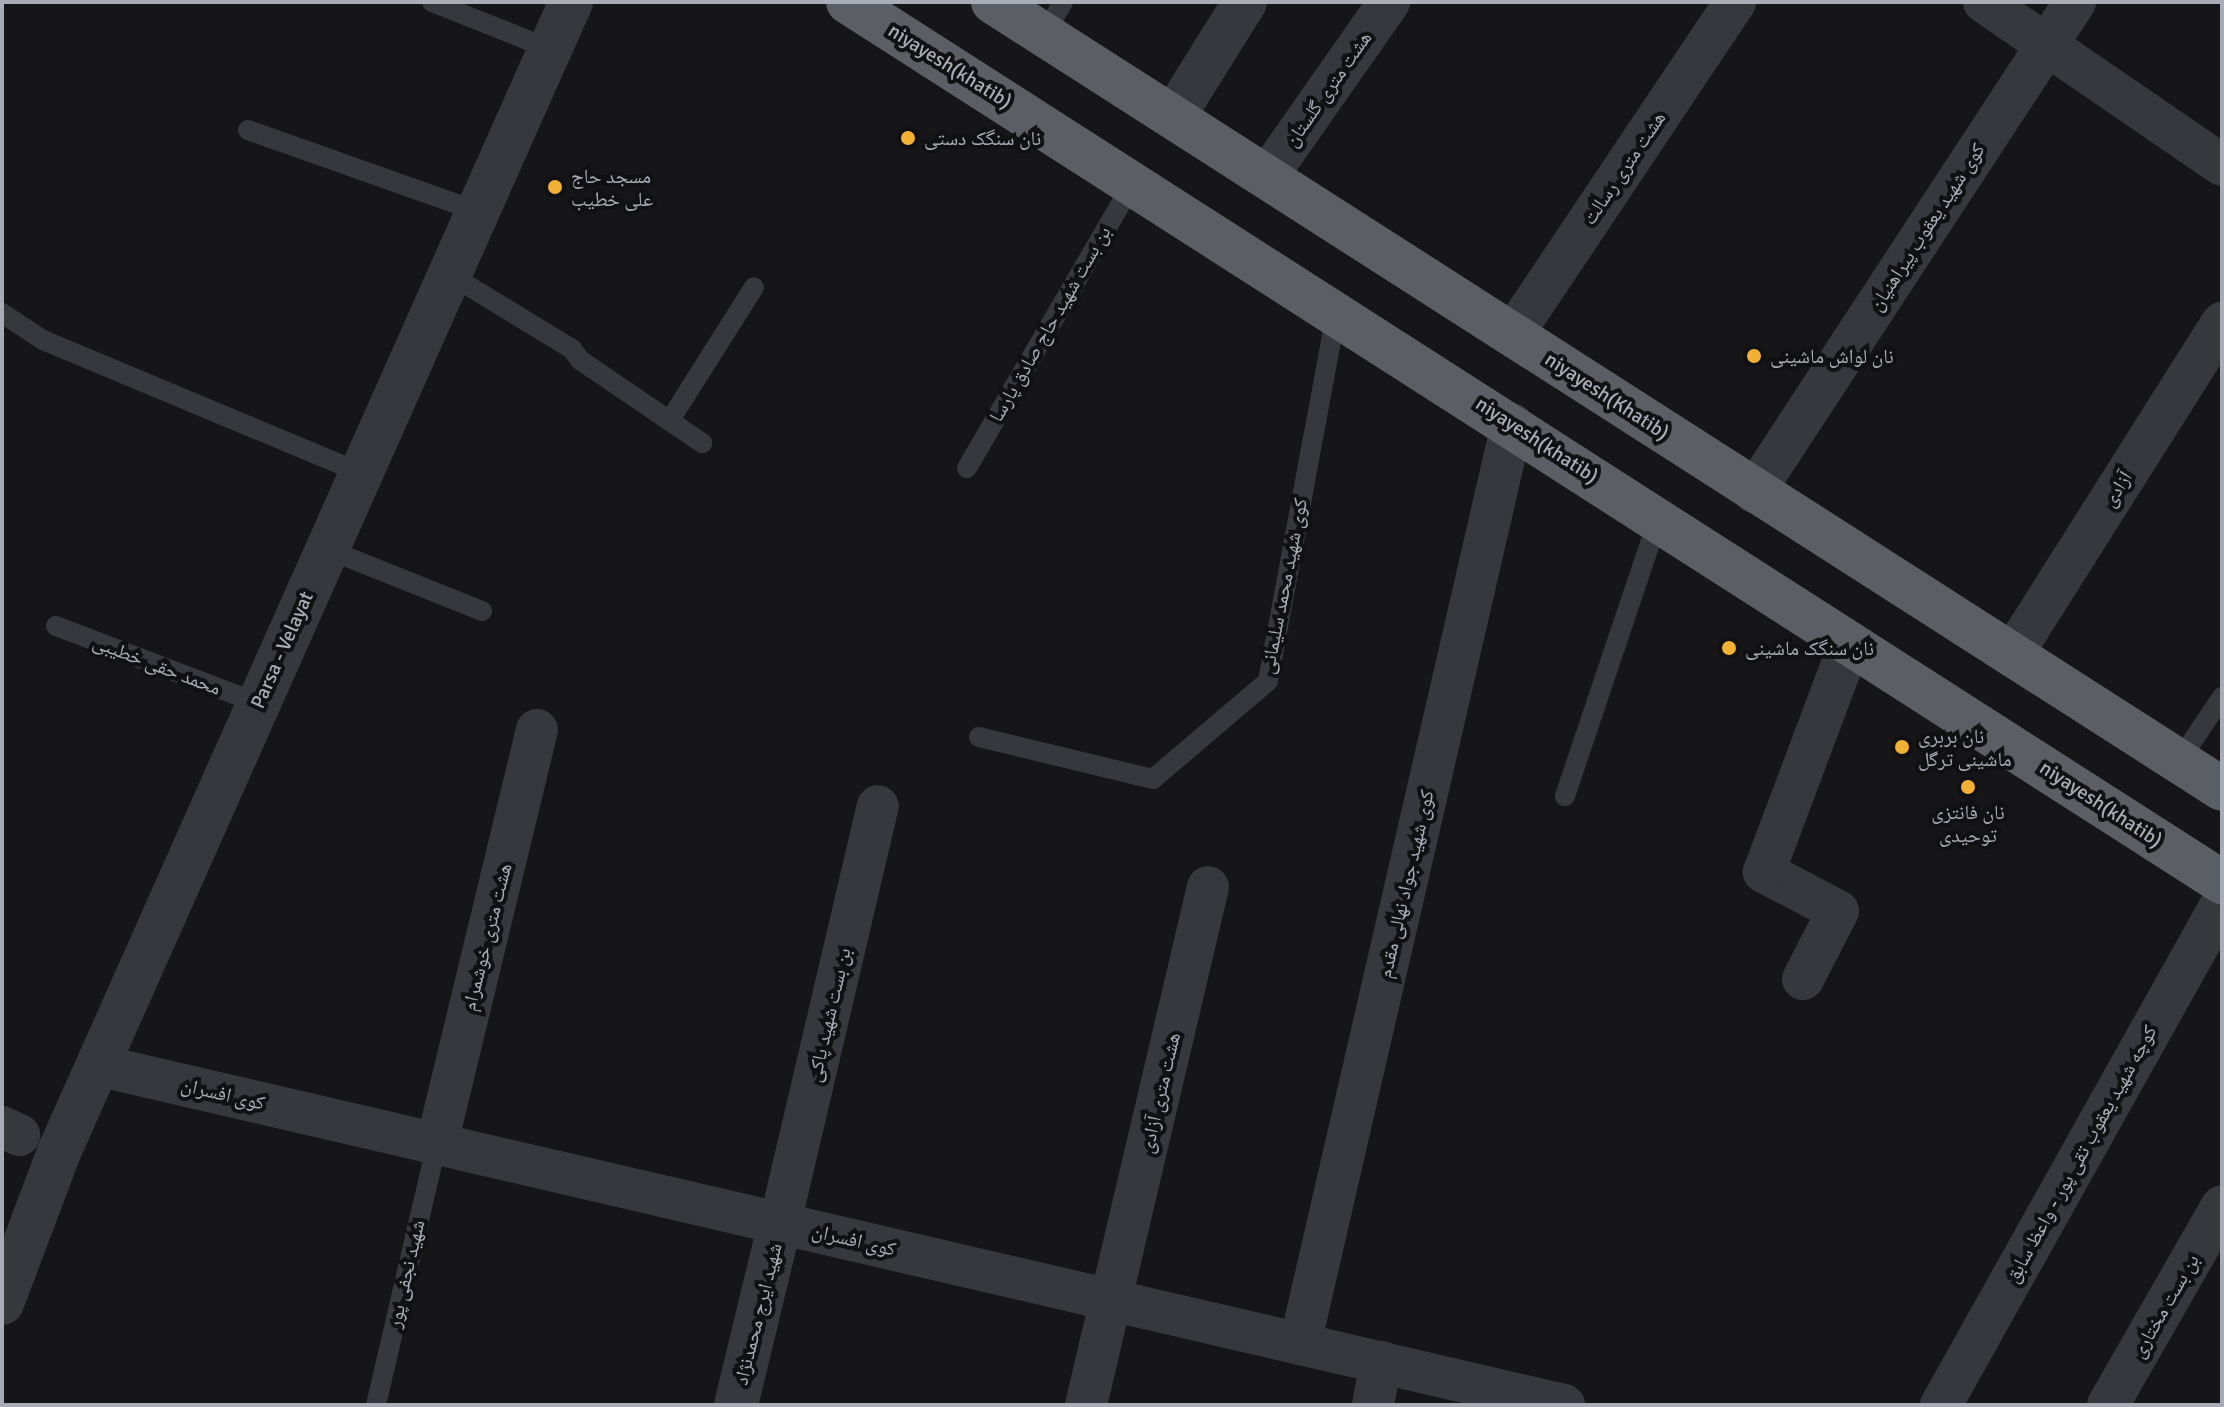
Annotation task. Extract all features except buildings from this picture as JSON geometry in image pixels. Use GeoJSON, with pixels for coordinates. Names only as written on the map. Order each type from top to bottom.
{"type":"FeatureCollection","features":[{"type":"Feature","properties":{"kind":"highway","name":"niyayesh(khatib)"},"geometry":{"type":"LineString","coordinates":[[848,2],[1337,310],[2222,882]]}},
{"type":"Feature","properties":{"kind":"highway","name":"niyayesh(Khatib)"},"geometry":{"type":"LineString","coordinates":[[993,2],[1053,18],[1175,114],[1754,492],[2222,789]]}},
{"type":"Feature","properties":{"kind":"street","name":"Parsa - Velayat"},"geometry":{"type":"LineString","coordinates":[[2,1303],[97,1065],[571,2]]}},
{"type":"Feature","properties":{"kind":"street"},"geometry":{"type":"LineString","coordinates":[[1175,114],[1245,2]]}},
{"type":"Feature","properties":{"kind":"street","name":"هشت متری گلستان"},"geometry":{"type":"LineString","coordinates":[[1268,175],[1389,2]]}},
{"type":"Feature","properties":{"kind":"street","name":"هشت متری رسالت"},"geometry":{"type":"LineString","coordinates":[[1513,334],[1735,2]]}},
{"type":"Feature","properties":{"kind":"street"},"geometry":{"type":"LineString","coordinates":[[1984,2],[2222,165]]}},
{"type":"Feature","properties":{"kind":"street","name":"کوی شهید یعقوب پیراهنیان"},"geometry":{"type":"LineString","coordinates":[[1754,492],[2075,2]]}},
{"type":"Feature","properties":{"kind":"street","name":"آزادی"},"geometry":{"type":"LineString","coordinates":[[2012,655],[2222,323]]}},
{"type":"Feature","properties":{"kind":"street","name":"کوی شهید جواد نهالی مقدم"},"geometry":{"type":"LineString","coordinates":[[1300,1344],[1512,424]]}},
{"type":"Feature","properties":{"kind":"street"},"geometry":{"type":"LineString","coordinates":[[1803,979],[1838,911],[1764,872],[1850,643]]}},
{"type":"Feature","properties":{"kind":"street","name":"هشت متری خوشمرام"},"geometry":{"type":"LineString","coordinates":[[437,1143],[537,730]]}},
{"type":"Feature","properties":{"kind":"street","name":"بن بست شهید پاکى"},"geometry":{"type":"LineString","coordinates":[[780,1223],[878,806]]}},
{"type":"Feature","properties":{"kind":"street","name":"هشت متری آزادی"},"geometry":{"type":"LineString","coordinates":[[1086,1405],[1208,887]]}},
{"type":"Feature","properties":{"kind":"street","name":"کوچه شهید یعقوب تقی پور - واعظ سابق"},"geometry":{"type":"LineString","coordinates":[[1941,1405],[2222,903]]}},
{"type":"Feature","properties":{"kind":"street","name":"کوی افسران"},"geometry":{"type":"LineString","coordinates":[[97,1065],[1564,1405]]}},
{"type":"Feature","properties":{"kind":"street","name":"بن بست مختاری"},"geometry":{"type":"LineString","coordinates":[[2108,1405],[2222,1206]]}},
{"type":"Feature","properties":{"kind":"street","name":"شهید ایرج محمدنژاد"},"geometry":{"type":"LineString","coordinates":[[736,1405],[780,1223]]}},
{"type":"Feature","properties":{"kind":"street"},"geometry":{"type":"LineString","coordinates":[[1373,1405],[1381,1362]]}},
{"type":"Feature","properties":{"kind":"lane"},"geometry":{"type":"LineString","coordinates":[[432,2],[550,49]]}},
{"type":"Feature","properties":{"kind":"lane"},"geometry":{"type":"LineString","coordinates":[[248,130],[477,211]]}},
{"type":"Feature","properties":{"kind":"lane","name":"بن بست شهید حاج صادق پارسا"},"geometry":{"type":"LineString","coordinates":[[967,468],[1134,181]]}},
{"type":"Feature","properties":{"kind":"lane"},"geometry":{"type":"LineString","coordinates":[[449,274],[572,349],[580,360],[702,443]]}},
{"type":"Feature","properties":{"kind":"lane"},"geometry":{"type":"LineString","coordinates":[[670,420],[754,287]]}},
{"type":"Feature","properties":{"kind":"lane","name":"کوی شهید محمد سلیمانی"},"geometry":{"type":"LineString","coordinates":[[979,737],[1153,779],[1268,681],[1337,310]]}},
{"type":"Feature","properties":{"kind":"lane"},"geometry":{"type":"LineString","coordinates":[[2,313],[43,340],[361,473]]}},
{"type":"Feature","properties":{"kind":"lane"},"geometry":{"type":"LineString","coordinates":[[1565,796],[1658,519]]}},
{"type":"Feature","properties":{"kind":"lane"},"geometry":{"type":"LineString","coordinates":[[327,549],[482,611]]}},
{"type":"Feature","properties":{"kind":"lane","name":"محمد حقی خطیبی"},"geometry":{"type":"LineString","coordinates":[[56,626],[258,703]]}},
{"type":"Feature","properties":{"kind":"lane"},"geometry":{"type":"LineString","coordinates":[[2179,761],[2222,697]]}},
{"type":"Feature","properties":{"kind":"lane","name":"شهید نجفی پور"},"geometry":{"type":"LineString","coordinates":[[376,1405],[437,1143]]}},
{"type":"Feature","properties":{"kind":"place","name":"نان سنگک دستی"},"geometry":{"type":"Point","coordinates":[908,138]}},
{"type":"Feature","properties":{"kind":"place","name":"مسجد حاج علی خطیب"},"geometry":{"type":"Point","coordinates":[555,187]}},
{"type":"Feature","properties":{"kind":"place","name":"نان لواش ماشینی"},"geometry":{"type":"Point","coordinates":[1754,356]}},
{"type":"Feature","properties":{"kind":"place","name":"نان سنگک ماشینی"},"geometry":{"type":"Point","coordinates":[1729,648]}},
{"type":"Feature","properties":{"kind":"place","name":"نان بربری ماشینی ترگل"},"geometry":{"type":"Point","coordinates":[1902,747]}},
{"type":"Feature","properties":{"kind":"place","name":"نان فانتزی توحیدی"},"geometry":{"type":"Point","coordinates":[1968,787]}}]}
